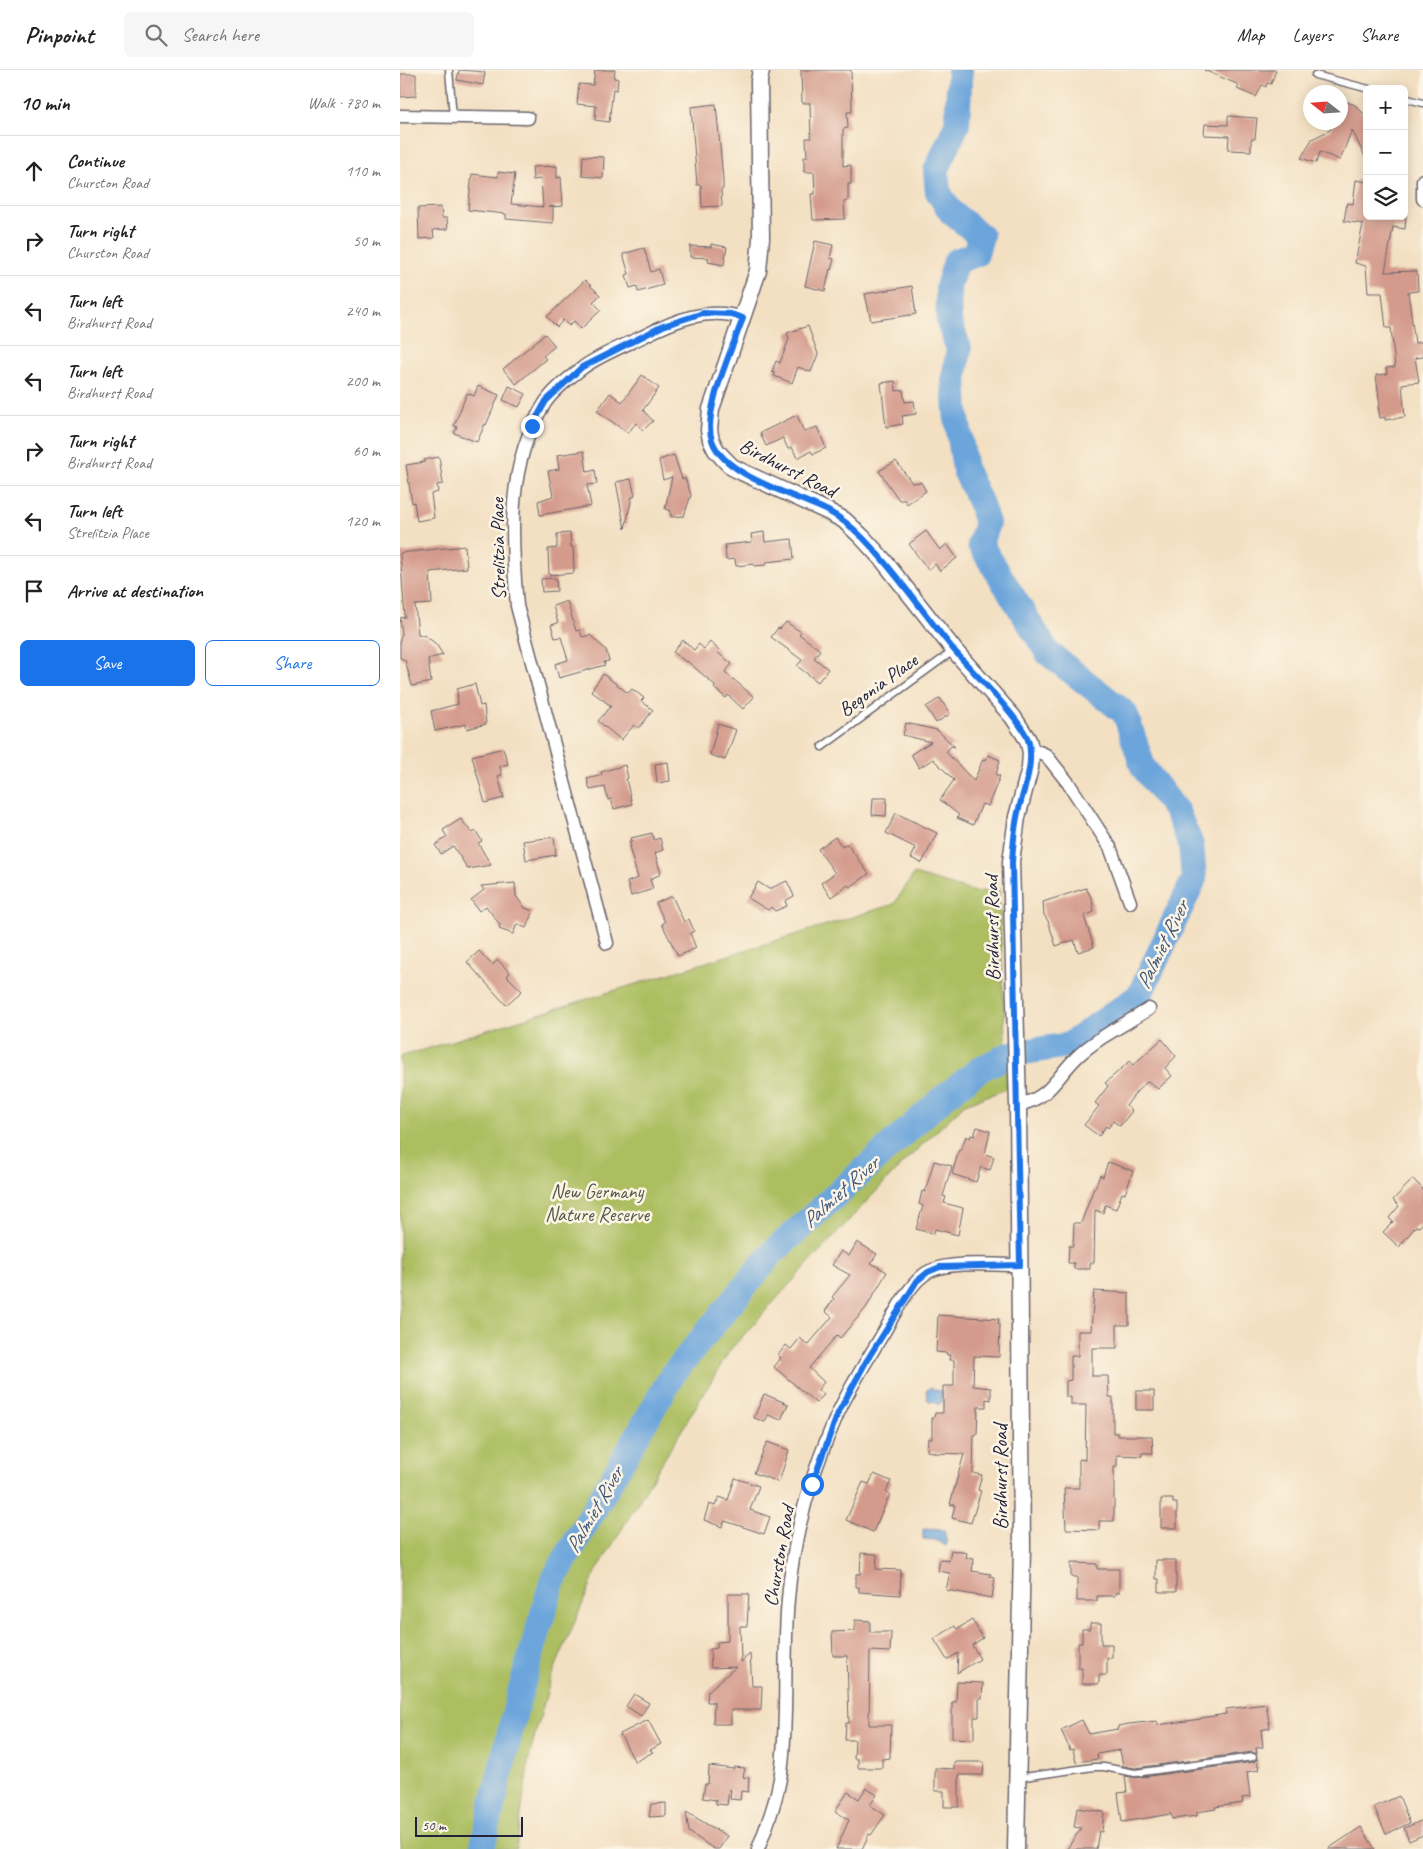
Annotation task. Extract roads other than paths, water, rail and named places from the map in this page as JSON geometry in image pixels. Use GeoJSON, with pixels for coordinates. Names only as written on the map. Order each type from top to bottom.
{"type":"FeatureCollection","features":[{"type":"Feature","properties":{"kind":"street","name":"Birdhurst Road"},"geometry":{"type":"LineString","coordinates":[[761,70],[759,81],[761,238],[758,271],[711,408],[709,430],[716,450],[737,470],[844,520],[883,560],[954,650],[1013,717],[1028,740],[1031,752],[1030,768],[1017,817],[1012,862],[1018,1105],[1022,1547],[1016,1849]]}},
{"type":"Feature","properties":{"kind":"street"},"geometry":{"type":"LineString","coordinates":[[400,116],[528,118]]}},
{"type":"Feature","properties":{"kind":"street"},"geometry":{"type":"LineString","coordinates":[[1423,180],[1423,200]]}},
{"type":"Feature","properties":{"kind":"street","name":"Strelitzia Place"},"geometry":{"type":"LineString","coordinates":[[607,943],[517,606],[513,554],[517,472],[523,448],[546,401],[582,367],[663,326],[703,313],[731,314],[743,318]]}},
{"type":"Feature","properties":{"kind":"street"},"geometry":{"type":"LineString","coordinates":[[1031,752],[1039,752],[1046,755],[1074,792],[1110,847],[1130,902]]}},
{"type":"Feature","properties":{"kind":"street"},"geometry":{"type":"LineString","coordinates":[[1018,1105],[1036,1099],[1055,1084],[1077,1057],[1148,1008]]}},
{"type":"Feature","properties":{"kind":"street","name":"Churston Road"},"geometry":{"type":"LineString","coordinates":[[758,1849],[774,1800],[782,1767],[788,1600],[797,1537],[812,1484],[838,1413],[867,1360],[908,1293],[917,1281],[928,1272],[940,1267],[1020,1265]]}},
{"type":"Feature","properties":{"kind":"lane"},"geometry":{"type":"LineString","coordinates":[[449,70],[453,116]]}},
{"type":"Feature","properties":{"kind":"lane"},"geometry":{"type":"LineString","coordinates":[[1315,75],[1363,87]]}},
{"type":"Feature","properties":{"kind":"lane"},"geometry":{"type":"LineString","coordinates":[[1408,99],[1423,103]]}},
{"type":"Feature","properties":{"kind":"lane","name":"Begonia Place"},"geometry":{"type":"LineString","coordinates":[[822,747],[954,650]]}},
{"type":"Feature","properties":{"kind":"lane"},"geometry":{"type":"LineString","coordinates":[[1017,1778],[1093,1767],[1104,1767],[1135,1773],[1253,1757]]}},
{"type":"Feature","properties":{"kind":"water"},"geometry":{"type":"Polygon","coordinates":[[[931,1387],[941,1391],[942,1402],[939,1405],[927,1399],[926,1391],[931,1387]]]}},
{"type":"Feature","properties":{"kind":"water"},"geometry":{"type":"Polygon","coordinates":[[[923,1529],[944,1530],[946,1546],[935,1540],[923,1539],[923,1529]]]}},
{"type":"Feature","properties":{"kind":"waterway","name":"Palmiet River"},"geometry":{"type":"LineString","coordinates":[[482,1849],[517,1703],[552,1582],[673,1374],[771,1254],[943,1098],[980,1069],[1011,1054],[1069,1045],[1139,996],[1194,879],[1191,845],[1177,812],[1143,767],[1125,713],[1048,653],[980,544],[987,523],[980,502],[965,470],[956,412],[954,379],[959,349],[949,322],[948,287],[956,261],[976,254],[981,236],[951,212],[938,192],[936,171],[957,124],[960,70]]}},
{"type":"Feature","properties":{"kind":"park label","name":"New Germany Nature Reserve"},"geometry":{"type":"Point","coordinates":[597,1202]}}]}
